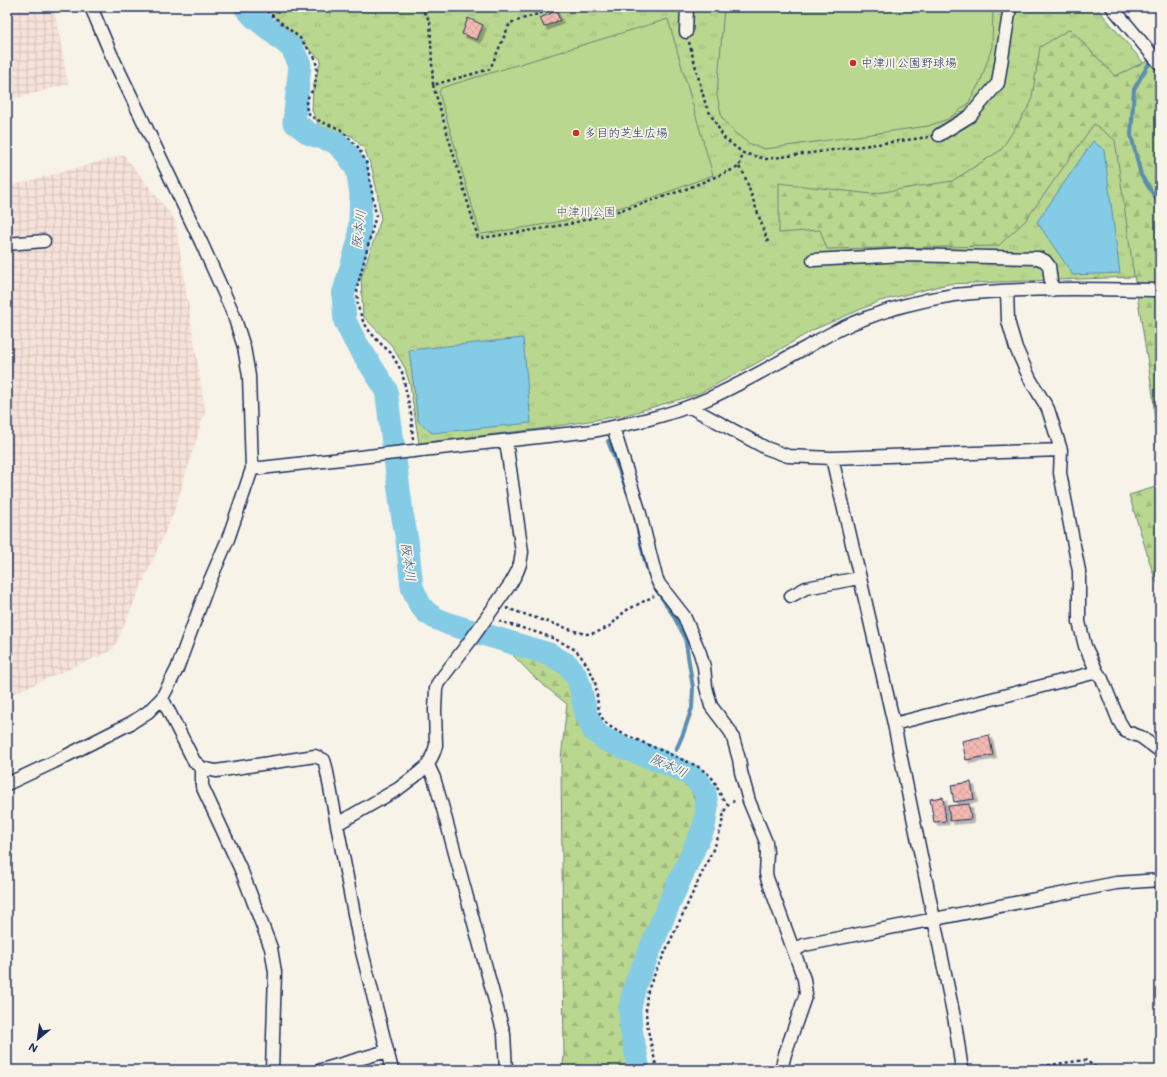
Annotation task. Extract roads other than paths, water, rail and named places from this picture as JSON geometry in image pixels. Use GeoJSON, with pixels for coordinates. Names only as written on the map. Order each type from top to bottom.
{"type":"FeatureCollection","features":[{"type":"Feature","properties":{"kind":"street"},"geometry":{"type":"LineString","coordinates":[[7,784],[131,723],[148,712],[162,698],[177,669],[208,585],[230,532],[252,468],[250,376],[244,347],[233,313],[201,242],[111,54],[91,7]]}},
{"type":"Feature","properties":{"kind":"street"},"geometry":{"type":"LineString","coordinates":[[686,32],[687,7]]}},
{"type":"Feature","properties":{"kind":"street"},"geometry":{"type":"LineString","coordinates":[[939,135],[970,116],[998,83],[1010,7]]}},
{"type":"Feature","properties":{"kind":"street"},"geometry":{"type":"LineString","coordinates":[[1112,7],[1160,64]]}},
{"type":"Feature","properties":{"kind":"street"},"geometry":{"type":"LineString","coordinates":[[7,244],[44,241]]}},
{"type":"Feature","properties":{"kind":"street"},"geometry":{"type":"LineString","coordinates":[[813,260],[904,255],[1038,258],[1045,261],[1049,266],[1052,290]]}},
{"type":"Feature","properties":{"kind":"street"},"geometry":{"type":"LineString","coordinates":[[252,468],[592,431],[644,421],[690,407],[732,387],[826,336],[869,317],[907,305],[953,296],[1007,291],[1160,290]]}},
{"type":"Feature","properties":{"kind":"street"},"geometry":{"type":"LineString","coordinates":[[1007,291],[1008,321],[1016,348],[1030,379],[1048,409],[1061,450],[1060,473],[1079,571],[1079,622],[1085,646],[1097,672],[1102,679],[1119,721],[1125,731],[1141,737],[1160,751]]}},
{"type":"Feature","properties":{"kind":"street"},"geometry":{"type":"LineString","coordinates":[[690,407],[766,448],[788,456],[832,458],[1061,450]]}},
{"type":"Feature","properties":{"kind":"street"},"geometry":{"type":"LineString","coordinates":[[613,427],[639,510],[656,577],[659,584],[684,616],[704,667],[706,687],[712,706],[730,731],[733,738],[747,797],[766,842],[768,853],[767,878],[804,979],[806,994],[781,1070]]}},
{"type":"Feature","properties":{"kind":"street"},"geometry":{"type":"LineString","coordinates":[[337,824],[398,789],[428,765],[436,745],[435,710],[436,689],[438,683],[498,602],[517,572],[522,552],[506,441]]}},
{"type":"Feature","properties":{"kind":"street"},"geometry":{"type":"LineString","coordinates":[[832,458],[894,724],[955,1022],[962,1070]]}},
{"type":"Feature","properties":{"kind":"street"},"geometry":{"type":"LineString","coordinates":[[791,596],[806,588],[860,578]]}},
{"type":"Feature","properties":{"kind":"street"},"geometry":{"type":"LineString","coordinates":[[894,724],[1097,672]]}},
{"type":"Feature","properties":{"kind":"street"},"geometry":{"type":"LineString","coordinates":[[162,698],[194,761],[202,768],[216,771],[315,756],[324,760],[359,940],[392,1070]]}},
{"type":"Feature","properties":{"kind":"street"},"geometry":{"type":"LineString","coordinates":[[428,765],[434,778],[443,808],[504,1034],[506,1070]]}},
{"type":"Feature","properties":{"kind":"street"},"geometry":{"type":"LineString","coordinates":[[202,768],[202,786],[242,872],[271,948],[275,972],[272,1070]]}},
{"type":"Feature","properties":{"kind":"street"},"geometry":{"type":"LineString","coordinates":[[794,951],[804,945],[1116,883],[1160,880]]}},
{"type":"Feature","properties":{"kind":"street"},"geometry":{"type":"LineString","coordinates":[[321,1070],[387,1051]]}},
{"type":"Feature","properties":{"kind":"water"},"geometry":{"type":"Polygon","coordinates":[[[1093,141],[1104,150],[1120,273],[1073,275],[1037,222],[1093,141]]]}},
{"type":"Feature","properties":{"kind":"water"},"geometry":{"type":"Polygon","coordinates":[[[523,338],[531,423],[432,433],[418,421],[409,350],[523,338]]]}},
{"type":"Feature","properties":{"kind":"waterway","name":"阪本川"},"geometry":{"type":"LineString","coordinates":[[245,7],[254,17],[292,48],[300,65],[294,122],[310,134],[335,142],[348,155],[357,170],[361,194],[359,240],[343,295],[345,321],[355,341],[386,389],[412,587],[420,605],[426,612],[435,618],[449,624],[549,654],[568,665],[576,676],[580,686],[586,714],[594,731],[604,739],[626,749],[664,762],[692,776],[705,792],[707,808],[704,827],[672,897],[635,985],[630,1008],[631,1029],[639,1070]]}},
{"type":"Feature","properties":{"kind":"waterway"},"geometry":{"type":"LineString","coordinates":[[1160,45],[1134,89],[1131,135],[1141,175],[1160,205]]}},
{"type":"Feature","properties":{"kind":"waterway"},"geometry":{"type":"LineString","coordinates":[[608,441],[627,491]]}},
{"type":"Feature","properties":{"kind":"waterway"},"geometry":{"type":"LineString","coordinates":[[635,517],[649,574]]}},
{"type":"Feature","properties":{"kind":"waterway"},"geometry":{"type":"LineString","coordinates":[[656,589],[685,637],[693,688],[692,708],[676,750]]}},
{"type":"Feature","properties":{"kind":"waterway","name":"阪本川"},"geometry":{"type":"LineString","coordinates":[[673,766],[674,762]]}},
{"type":"Feature","properties":{"kind":"place","name":"中津川公園野球場"},"geometry":{"type":"Point","coordinates":[853,63]}},
{"type":"Feature","properties":{"kind":"place","name":"多目的芝生広場"},"geometry":{"type":"Point","coordinates":[576,133]}},
{"type":"Feature","properties":{"kind":"park label","name":"中津川公園"},"geometry":{"type":"Point","coordinates":[586,212]}}]}
